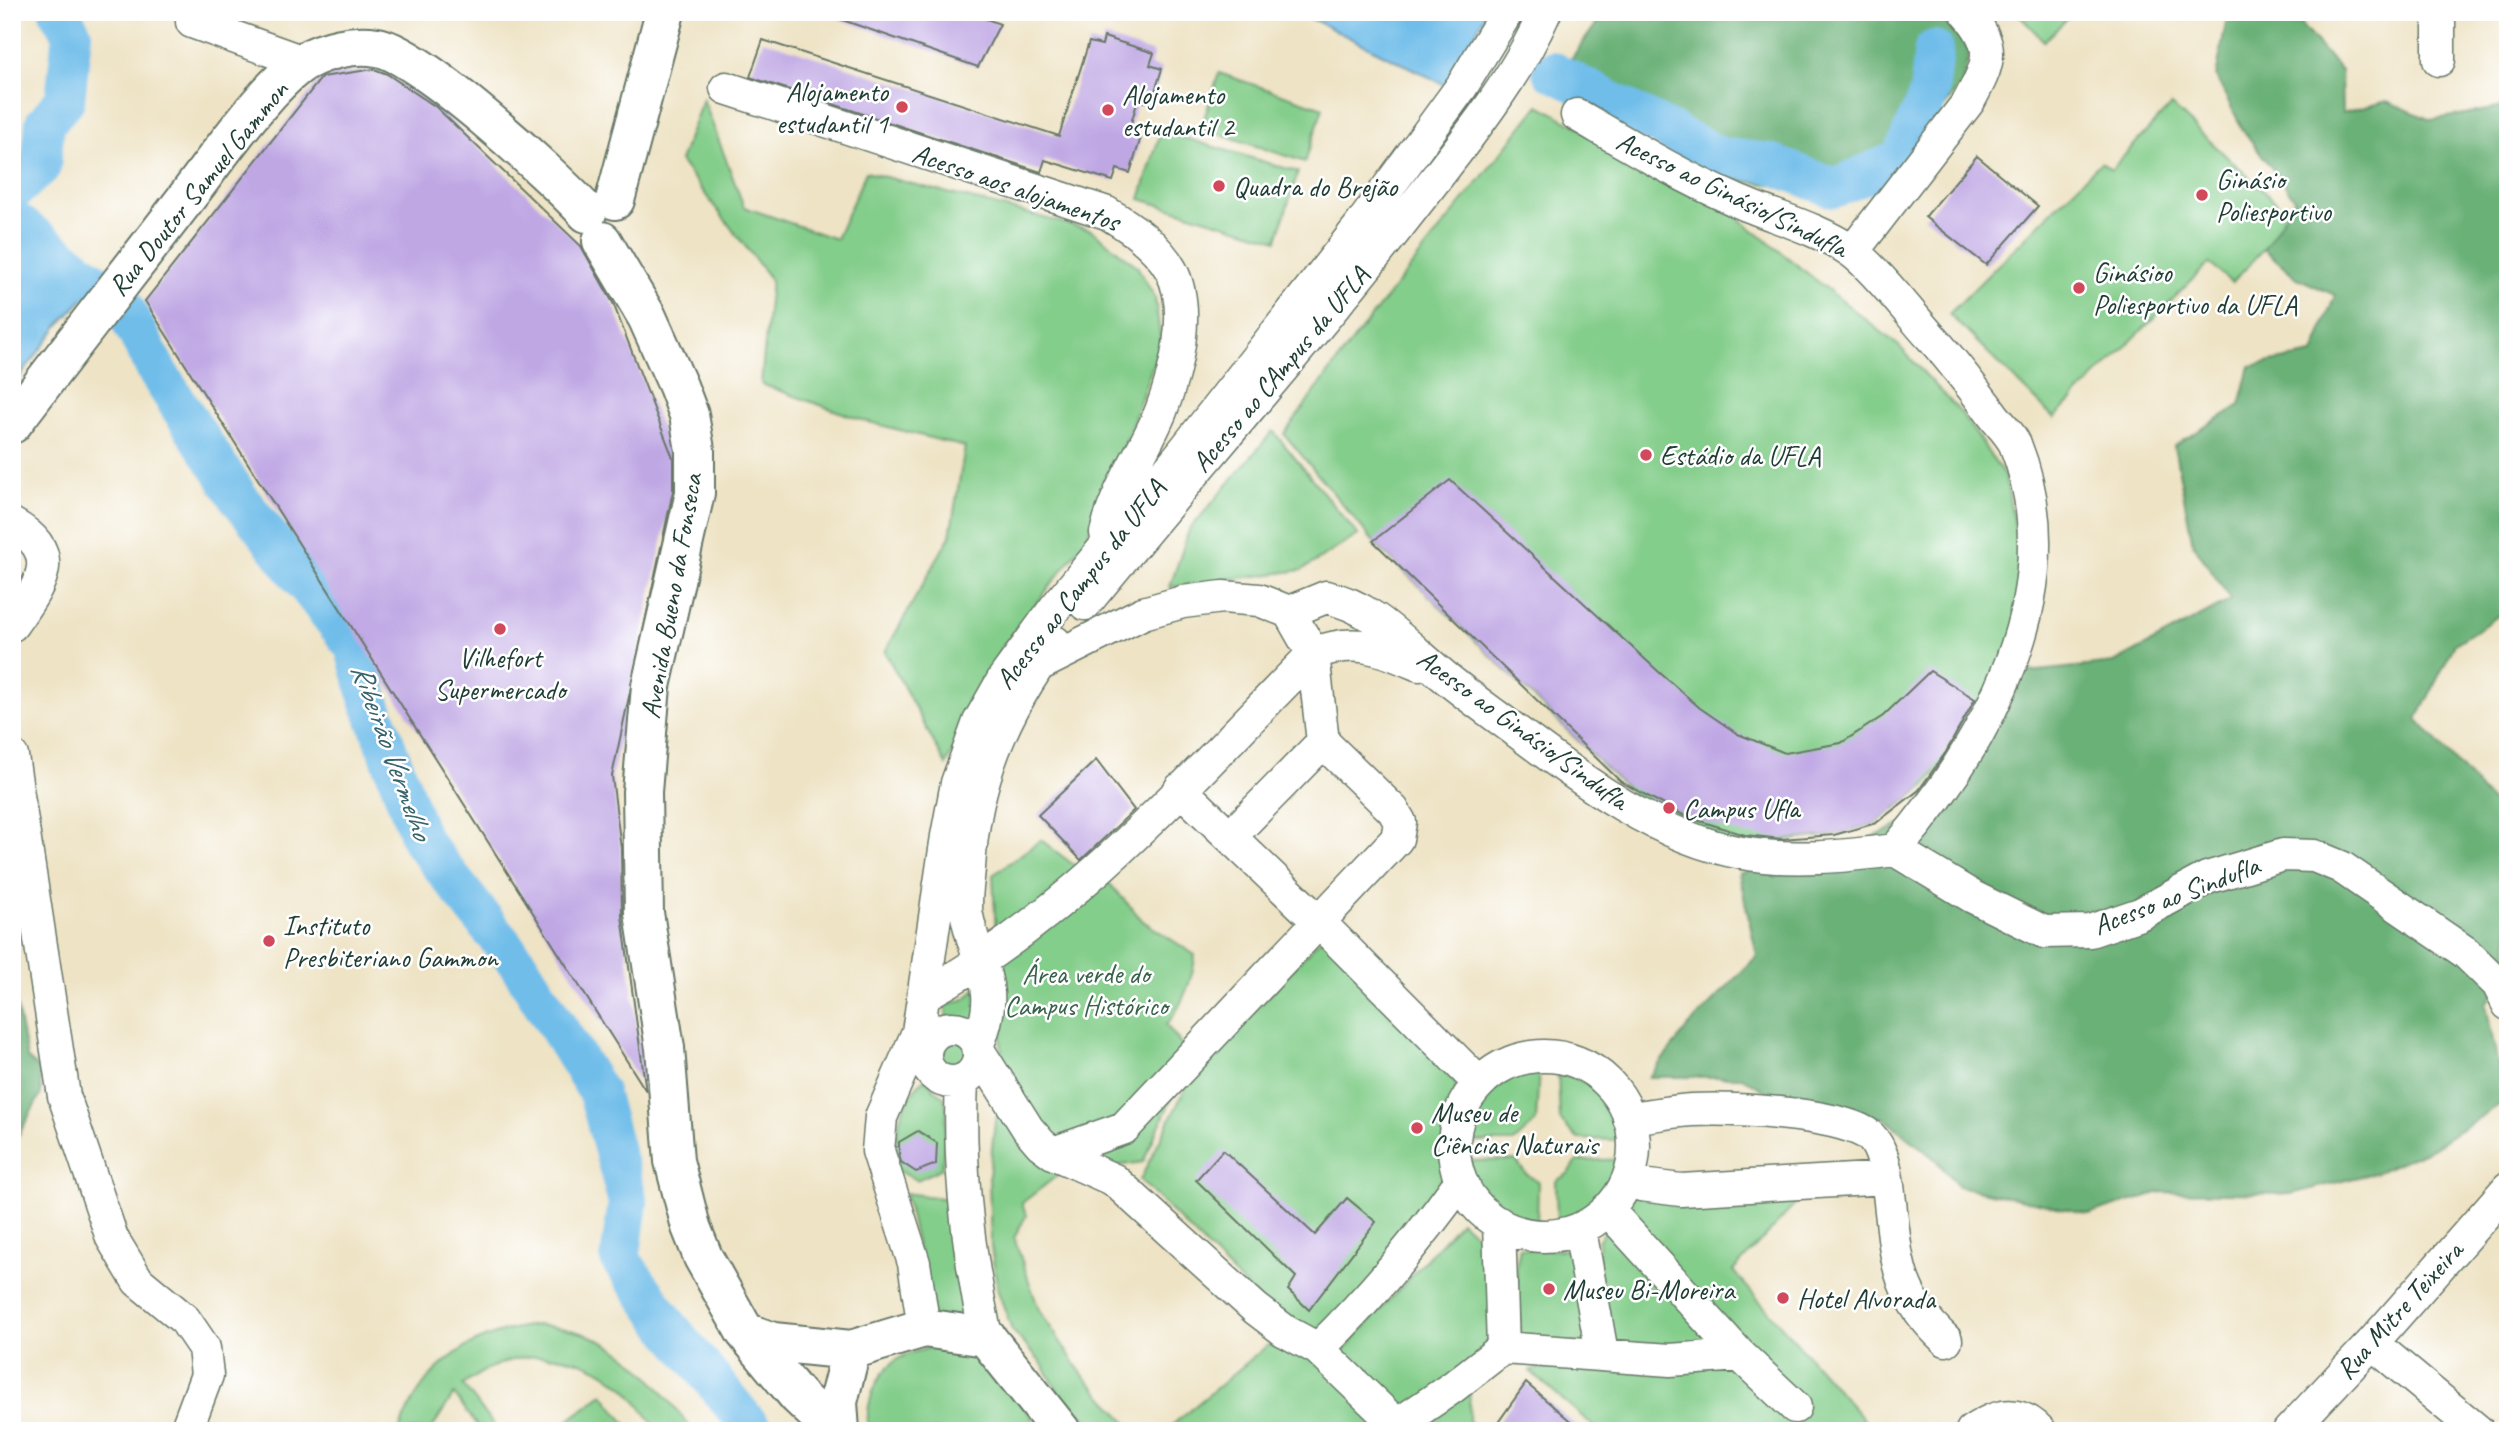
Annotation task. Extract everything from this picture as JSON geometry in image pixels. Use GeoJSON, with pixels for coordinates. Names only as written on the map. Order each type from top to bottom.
{"type":"FeatureCollection","features":[{"type":"Feature","properties":{"kind":"main road"},"geometry":{"type":"LineString","coordinates":[[601,218],[665,12]]}},
{"type":"Feature","properties":{"kind":"main road","name":"Rua Doutor Samuel Gammon"},"geometry":{"type":"LineString","coordinates":[[12,424],[233,136],[303,62],[327,51],[349,47],[377,47],[401,55],[448,89],[601,218]]}},
{"type":"Feature","properties":{"kind":"main road","name":"Avenida Bueno da Fonseca"},"geometry":{"type":"LineString","coordinates":[[601,218],[678,386],[689,415],[695,450],[695,493],[651,686],[642,792],[644,913],[665,1048],[674,1161],[691,1227],[703,1257],[745,1332],[775,1371],[838,1431]]}},
{"type":"Feature","properties":{"kind":"main road"},"geometry":{"type":"LineString","coordinates":[[745,1332],[773,1342],[851,1350],[924,1328],[986,1337],[1062,1431]]}},
{"type":"Feature","properties":{"kind":"main road"},"geometry":{"type":"LineString","coordinates":[[838,1431],[838,1402],[851,1350]]}},
{"type":"Feature","properties":{"kind":"street","name":"Acesso ao Campus da UFLA"},"geometry":{"type":"LineString","coordinates":[[924,1328],[914,1263],[878,1151],[881,1116],[923,1037],[926,994],[954,796],[979,722],[1004,678],[1102,548],[1182,453],[1360,226],[1462,86],[1507,12]]}},
{"type":"Feature","properties":{"kind":"street","name":"Acesso ao CAmpus da UFLA"},"geometry":{"type":"LineString","coordinates":[[979,1048],[989,1018],[990,997],[982,959],[967,914],[979,788],[994,744],[1038,666],[1181,488],[1352,287],[1520,62],[1545,12]]}},
{"type":"Feature","properties":{"kind":"street"},"geometry":{"type":"LineString","coordinates":[[1853,251],[1969,101],[1982,77],[1989,57],[1987,42],[1981,28],[1966,12]]}},
{"type":"Feature","properties":{"kind":"street"},"geometry":{"type":"LineString","coordinates":[[2439,12],[2439,60]]}},
{"type":"Feature","properties":{"kind":"street"},"geometry":{"type":"LineString","coordinates":[[192,22],[303,62]]}},
{"type":"Feature","properties":{"kind":"street","name":"Acesso aos alojamentos"},"geometry":{"type":"LineString","coordinates":[[726,88],[1107,214],[1129,226],[1171,270],[1180,304],[1181,340],[1160,413],[1127,475],[1109,520],[1102,548]]}},
{"type":"Feature","properties":{"kind":"street","name":"Acesso ao Ginásio/Sindufla"},"geometry":{"type":"LineString","coordinates":[[1289,612],[1326,597],[1342,600],[1392,631],[1440,673],[1579,777],[1651,821],[1739,853],[1775,858],[1895,850],[1931,808],[1995,702],[2022,628],[2032,574],[2033,529],[2026,483],[2014,442],[1953,361],[1853,251],[1789,220],[1697,182],[1577,115]]}},
{"type":"Feature","properties":{"kind":"street"},"geometry":{"type":"LineString","coordinates":[[1160,413],[1182,453]]}},
{"type":"Feature","properties":{"kind":"street"},"geometry":{"type":"LineString","coordinates":[[12,524],[28,533],[42,549],[45,568],[36,589],[12,625]]}},
{"type":"Feature","properties":{"kind":"street"},"geometry":{"type":"LineString","coordinates":[[1038,666],[1143,613],[1183,602],[1223,597],[1259,600],[1289,612],[1313,654],[1322,742],[1393,810],[1400,822],[1397,839],[1124,1128],[1054,1153]]}},
{"type":"Feature","properties":{"kind":"street"},"geometry":{"type":"LineString","coordinates":[[926,994],[982,959],[1067,895],[1180,789],[1313,654],[1334,645],[1352,643],[1393,653],[1440,673]]}},
{"type":"Feature","properties":{"kind":"street"},"geometry":{"type":"LineString","coordinates":[[1231,836],[1322,742]]}},
{"type":"Feature","properties":{"kind":"street"},"geometry":{"type":"LineString","coordinates":[[12,756],[64,1096],[113,1238],[138,1281],[185,1320],[204,1348],[207,1375],[186,1431]]}},
{"type":"Feature","properties":{"kind":"street"},"geometry":{"type":"LineString","coordinates":[[1180,789],[1318,921],[1479,1083]]}},
{"type":"Feature","properties":{"kind":"street","name":"Acesso ao Sindufla"},"geometry":{"type":"LineString","coordinates":[[1895,850],[1973,897],[2044,932],[2090,931],[2140,914],[2207,878],[2283,855],[2314,856],[2341,867],[2465,952],[2498,984],[2508,1004]]}},
{"type":"Feature","properties":{"kind":"street"},"geometry":{"type":"LineString","coordinates":[[979,1048],[972,1074],[962,1080],[949,1082],[937,1077],[928,1068],[923,1037],[953,1027],[963,1030],[979,1048],[1028,1129],[1054,1153],[1114,1180],[1256,1309],[1285,1331],[1318,1349],[1402,1428],[1503,1348],[1602,1353],[1670,1360],[1740,1355]]}},
{"type":"Feature","properties":{"kind":"street"},"geometry":{"type":"LineString","coordinates":[[1543,1055],[1578,1062],[1608,1081],[1628,1110],[1629,1118],[1634,1145],[1628,1180],[1608,1209],[1580,1230],[1545,1237],[1510,1231],[1480,1211],[1461,1182],[1453,1147],[1460,1113],[1479,1083],[1508,1063],[1543,1055]]}},
{"type":"Feature","properties":{"kind":"street"},"geometry":{"type":"LineString","coordinates":[[962,1080],[960,1135],[963,1181],[976,1289],[986,1337]]}},
{"type":"Feature","properties":{"kind":"street"},"geometry":{"type":"LineString","coordinates":[[1629,1118],[1692,1110],[1813,1118],[1843,1124],[1871,1136],[1882,1156],[1887,1178],[1898,1272],[1926,1322],[1946,1340]]}},
{"type":"Feature","properties":{"kind":"street"},"geometry":{"type":"LineString","coordinates":[[1114,1180],[1124,1128]]}},
{"type":"Feature","properties":{"kind":"street"},"geometry":{"type":"LineString","coordinates":[[1628,1180],[1641,1185],[1681,1190],[1887,1178]]}},
{"type":"Feature","properties":{"kind":"street"},"geometry":{"type":"LineString","coordinates":[[1318,1349],[1362,1304],[1430,1225],[1461,1182]]}},
{"type":"Feature","properties":{"kind":"street","name":"Rua Mitre Teixeira"},"geometry":{"type":"LineString","coordinates":[[2289,1431],[2372,1343],[2508,1188]]}},
{"type":"Feature","properties":{"kind":"street"},"geometry":{"type":"LineString","coordinates":[[1608,1209],[1740,1355],[1795,1407]]}},
{"type":"Feature","properties":{"kind":"street"},"geometry":{"type":"LineString","coordinates":[[1499,1223],[1503,1348]]}},
{"type":"Feature","properties":{"kind":"street"},"geometry":{"type":"LineString","coordinates":[[1580,1230],[1602,1353]]}},
{"type":"Feature","properties":{"kind":"street"},"geometry":{"type":"LineString","coordinates":[[2372,1343],[2478,1431]]}},
{"type":"Feature","properties":{"kind":"street"},"geometry":{"type":"LineString","coordinates":[[1972,1431],[2001,1416],[2022,1418],[2040,1431]]}},
{"type":"Feature","properties":{"kind":"green space"},"geometry":{"type":"Polygon","coordinates":[[[1605,12],[1937,12],[1970,51],[1962,84],[1903,161],[1866,191],[1835,192],[1715,178],[1558,77],[1605,12]]]}},
{"type":"Feature","properties":{"kind":"green space"},"geometry":{"type":"Polygon","coordinates":[[[2016,12],[2074,12],[2044,41],[2016,12]]]}},
{"type":"Feature","properties":{"kind":"green space"},"geometry":{"type":"Polygon","coordinates":[[[2228,12],[2300,12],[2302,26],[2341,71],[2342,113],[2387,101],[2431,120],[2498,108],[2508,109],[2508,610],[2455,644],[2417,719],[2508,821],[2508,974],[2486,1005],[2505,1101],[2432,1148],[2378,1172],[2291,1194],[2161,1192],[2090,1214],[1958,1186],[1936,1160],[1884,1118],[1800,1112],[1742,1077],[1649,1077],[1688,1027],[1757,956],[1739,873],[1814,863],[1903,824],[2019,673],[2114,663],[2231,600],[2193,544],[2174,446],[2240,405],[2250,366],[2313,354],[2335,295],[2297,278],[2264,249],[2295,199],[2243,130],[2216,77],[2228,12]]]}},
{"type":"Feature","properties":{"kind":"green space","name":"Quadra do Brejão"},"geometry":{"type":"Polygon","coordinates":[[[1219,73],[1323,108],[1305,162],[1201,128],[1219,73]]]}},
{"type":"Feature","properties":{"kind":"green space"},"geometry":{"type":"Polygon","coordinates":[[[703,99],[744,207],[836,239],[866,172],[1091,230],[1137,266],[1155,298],[1161,342],[1126,441],[1085,541],[1000,650],[946,765],[885,652],[950,536],[965,447],[865,421],[761,384],[771,280],[680,161],[703,99]]]}},
{"type":"Feature","properties":{"kind":"green space","name":"Estádio da UFLA"},"geometry":{"type":"Polygon","coordinates":[[[1539,105],[1729,211],[1899,346],[1962,414],[2005,477],[2021,557],[2015,632],[1985,706],[1926,785],[1876,823],[1834,835],[1736,846],[1647,808],[1373,541],[1284,434],[1353,340],[1539,105]]]}},
{"type":"Feature","properties":{"kind":"green space","name":"Ginásioo Poliesportivo da UFLA"},"geometry":{"type":"Polygon","coordinates":[[[2171,105],[2293,218],[2232,283],[2209,263],[2054,418],[1949,314],[2101,162],[2111,170],[2171,105]]]}},
{"type":"Feature","properties":{"kind":"green space","name":"Quadra do Brejão"},"geometry":{"type":"Polygon","coordinates":[[[1161,131],[1298,172],[1277,240],[1140,199],[1161,131]]]}},
{"type":"Feature","properties":{"kind":"green space"},"geometry":{"type":"Polygon","coordinates":[[[1273,431],[1358,535],[1302,570],[1170,587],[1189,530],[1273,431]]]}},
{"type":"Feature","properties":{"kind":"green space","name":"Área verde do Campus Histórico"},"geometry":{"type":"Polygon","coordinates":[[[1041,840],[1091,878],[1110,884],[1143,921],[1195,955],[1186,992],[1166,1025],[1191,1056],[1143,1162],[1058,1175],[1022,1203],[1026,1216],[1014,1238],[1039,1310],[1082,1374],[1135,1431],[1100,1431],[1059,1393],[1043,1365],[1012,1330],[998,1291],[991,1247],[989,1175],[995,1121],[1004,1101],[993,875],[1041,840]]]}},
{"type":"Feature","properties":{"kind":"green space"},"geometry":{"type":"Polygon","coordinates":[[[1323,936],[1456,1083],[1447,1195],[1329,1335],[1280,1321],[1140,1180],[1187,1085],[1323,936]]]}},
{"type":"Feature","properties":{"kind":"green space"},"geometry":{"type":"Polygon","coordinates":[[[12,982],[27,1058],[40,1070],[41,1094],[12,1147],[12,982]]]}},
{"type":"Feature","properties":{"kind":"green space"},"geometry":{"type":"Polygon","coordinates":[[[979,986],[979,1030],[964,1022],[947,1025],[946,1005],[965,999],[979,986]]]}},
{"type":"Feature","properties":{"kind":"green space"},"geometry":{"type":"Polygon","coordinates":[[[954,1040],[966,1044],[970,1056],[966,1068],[954,1072],[942,1068],[938,1056],[942,1044],[954,1040]]]}},
{"type":"Feature","properties":{"kind":"green space"},"geometry":{"type":"Polygon","coordinates":[[[1539,1068],[1536,1122],[1514,1142],[1467,1142],[1477,1113],[1490,1093],[1510,1079],[1539,1068]]]}},
{"type":"Feature","properties":{"kind":"green space"},"geometry":{"type":"Polygon","coordinates":[[[1558,1073],[1585,1082],[1604,1094],[1617,1113],[1624,1140],[1578,1139],[1560,1120],[1558,1073]]]}},
{"type":"Feature","properties":{"kind":"green space"},"geometry":{"type":"Polygon","coordinates":[[[924,1079],[944,1097],[947,1110],[942,1168],[917,1180],[896,1170],[896,1144],[903,1109],[924,1079]]]}},
{"type":"Feature","properties":{"kind":"green space"},"geometry":{"type":"Polygon","coordinates":[[[1626,1159],[1617,1186],[1603,1205],[1584,1219],[1557,1228],[1556,1181],[1569,1173],[1577,1161],[1626,1159]]]}},
{"type":"Feature","properties":{"kind":"green space"},"geometry":{"type":"Polygon","coordinates":[[[1516,1160],[1525,1173],[1538,1182],[1537,1231],[1507,1221],[1488,1209],[1480,1201],[1466,1161],[1516,1160]]]}},
{"type":"Feature","properties":{"kind":"green space"},"geometry":{"type":"Polygon","coordinates":[[[1817,1181],[1733,1271],[1874,1431],[1599,1431],[1530,1371],[1602,1353],[1598,1241],[1635,1191],[1817,1181]]]}},
{"type":"Feature","properties":{"kind":"green space"},"geometry":{"type":"Polygon","coordinates":[[[905,1193],[955,1200],[972,1326],[934,1323],[905,1193]]]}},
{"type":"Feature","properties":{"kind":"green space"},"geometry":{"type":"Polygon","coordinates":[[[1461,1221],[1499,1258],[1515,1344],[1521,1337],[1516,1267],[1520,1248],[1580,1251],[1601,1341],[1516,1348],[1470,1385],[1469,1420],[1475,1431],[1165,1431],[1268,1345],[1322,1358],[1344,1350],[1461,1221]]]}},
{"type":"Feature","properties":{"kind":"green space"},"geometry":{"type":"Polygon","coordinates":[[[536,1325],[589,1335],[628,1357],[661,1390],[693,1431],[658,1431],[629,1393],[606,1374],[566,1358],[544,1356],[502,1363],[463,1385],[498,1431],[481,1431],[454,1394],[430,1431],[399,1431],[421,1389],[451,1357],[490,1336],[536,1325]]]}},
{"type":"Feature","properties":{"kind":"green space"},"geometry":{"type":"Polygon","coordinates":[[[932,1347],[971,1357],[997,1374],[1042,1431],[869,1431],[870,1402],[877,1383],[888,1367],[899,1358],[932,1347]]]}},
{"type":"Feature","properties":{"kind":"green space"},"geometry":{"type":"Polygon","coordinates":[[[603,1394],[631,1431],[555,1431],[603,1394]]]}},
{"type":"Feature","properties":{"kind":"water"},"geometry":{"type":"Polygon","coordinates":[[[1298,12],[1484,12],[1486,13],[1447,86],[1298,12]]]}},
{"type":"Feature","properties":{"kind":"water"},"geometry":{"type":"Polygon","coordinates":[[[12,240],[84,298],[59,325],[12,387],[12,240]]]}},
{"type":"Feature","properties":{"kind":"building"},"geometry":{"type":"Polygon","coordinates":[[[828,12],[968,12],[1000,24],[978,67],[828,15],[828,12]]]}},
{"type":"Feature","properties":{"kind":"building"},"geometry":{"type":"Polygon","coordinates":[[[1104,37],[1154,53],[1150,65],[1162,69],[1151,104],[1138,100],[1128,133],[1141,137],[1130,173],[1117,169],[1113,181],[1045,160],[1041,172],[750,77],[763,40],[1059,136],[1089,42],[1102,45],[1104,37]]]}},
{"type":"Feature","properties":{"kind":"building","name":"Vilhefort Supermercado"},"geometry":{"type":"Polygon","coordinates":[[[374,69],[387,74],[436,107],[581,246],[613,303],[673,458],[673,491],[612,776],[621,849],[622,916],[646,1091],[145,301],[322,77],[374,69]]]}},
{"type":"Feature","properties":{"kind":"building"},"geometry":{"type":"Polygon","coordinates":[[[1977,156],[2038,206],[1986,265],[1925,217],[1977,156]]]}},
{"type":"Feature","properties":{"kind":"building"},"geometry":{"type":"Polygon","coordinates":[[[1450,480],[1659,672],[1700,708],[1738,734],[1785,753],[1841,743],[1883,716],[1930,671],[1975,699],[1946,752],[1919,790],[1876,823],[1834,835],[1781,839],[1745,835],[1687,817],[1621,782],[1373,541],[1450,480]]]}},
{"type":"Feature","properties":{"kind":"building"},"geometry":{"type":"Polygon","coordinates":[[[1096,760],[1134,810],[1081,860],[1038,815],[1096,760]]]}},
{"type":"Feature","properties":{"kind":"building"},"geometry":{"type":"Polygon","coordinates":[[[918,1131],[937,1143],[936,1164],[916,1172],[901,1162],[899,1142],[918,1131]]]}},
{"type":"Feature","properties":{"kind":"building"},"geometry":{"type":"Polygon","coordinates":[[[1223,1150],[1315,1235],[1347,1198],[1376,1222],[1309,1310],[1288,1290],[1296,1277],[1196,1180],[1223,1150]]]}},
{"type":"Feature","properties":{"kind":"building"},"geometry":{"type":"Polygon","coordinates":[[[1526,1383],[1582,1431],[1492,1431],[1526,1383]]]}},
{"type":"Feature","properties":{"kind":"waterway","name":"Ribeirão Vermelho"},"geometry":{"type":"LineString","coordinates":[[12,192],[41,166],[45,123],[65,100],[72,34],[59,12]]}},
{"type":"Feature","properties":{"kind":"waterway","name":"Ribeirão Vermelho"},"geometry":{"type":"LineString","coordinates":[[1552,71],[1720,157],[1769,163],[1834,188],[1901,159],[1929,94],[1934,50]]}},
{"type":"Feature","properties":{"kind":"waterway","name":"Ribeirão Vermelho"},"geometry":{"type":"LineString","coordinates":[[12,219],[122,303],[158,373],[239,498],[354,646],[370,702],[421,840],[519,965],[598,1092],[628,1202],[620,1259],[667,1324],[754,1431]]}},
{"type":"Feature","properties":{"kind":"place","name":"Alojamento estudantil 1"},"geometry":{"type":"Point","coordinates":[902,107]}},
{"type":"Feature","properties":{"kind":"place","name":"Alojamento estudantil 2"},"geometry":{"type":"Point","coordinates":[1108,110]}},
{"type":"Feature","properties":{"kind":"place","name":"Quadra do Brejão"},"geometry":{"type":"Point","coordinates":[1219,186]}},
{"type":"Feature","properties":{"kind":"place","name":"Ginásio Poliesportivo"},"geometry":{"type":"Point","coordinates":[2202,195]}},
{"type":"Feature","properties":{"kind":"place","name":"Ginásioo Poliesportivo da UFLA"},"geometry":{"type":"Point","coordinates":[2079,288]}},
{"type":"Feature","properties":{"kind":"place","name":"Estádio da UFLA"},"geometry":{"type":"Point","coordinates":[1646,455]}},
{"type":"Feature","properties":{"kind":"place","name":"Vilhefort Supermercado"},"geometry":{"type":"Point","coordinates":[500,629]}},
{"type":"Feature","properties":{"kind":"place","name":"Campus Ufla"},"geometry":{"type":"Point","coordinates":[1669,808]}},
{"type":"Feature","properties":{"kind":"place","name":"Instituto Presbiteriano Gammon"},"geometry":{"type":"Point","coordinates":[269,941]}},
{"type":"Feature","properties":{"kind":"place","name":"Museu de Ciências Naturais"},"geometry":{"type":"Point","coordinates":[1417,1128]}},
{"type":"Feature","properties":{"kind":"place","name":"Museu Bi-Moreira"},"geometry":{"type":"Point","coordinates":[1549,1289]}},
{"type":"Feature","properties":{"kind":"place","name":"Hotel Alvorada"},"geometry":{"type":"Point","coordinates":[1783,1298]}}]}
